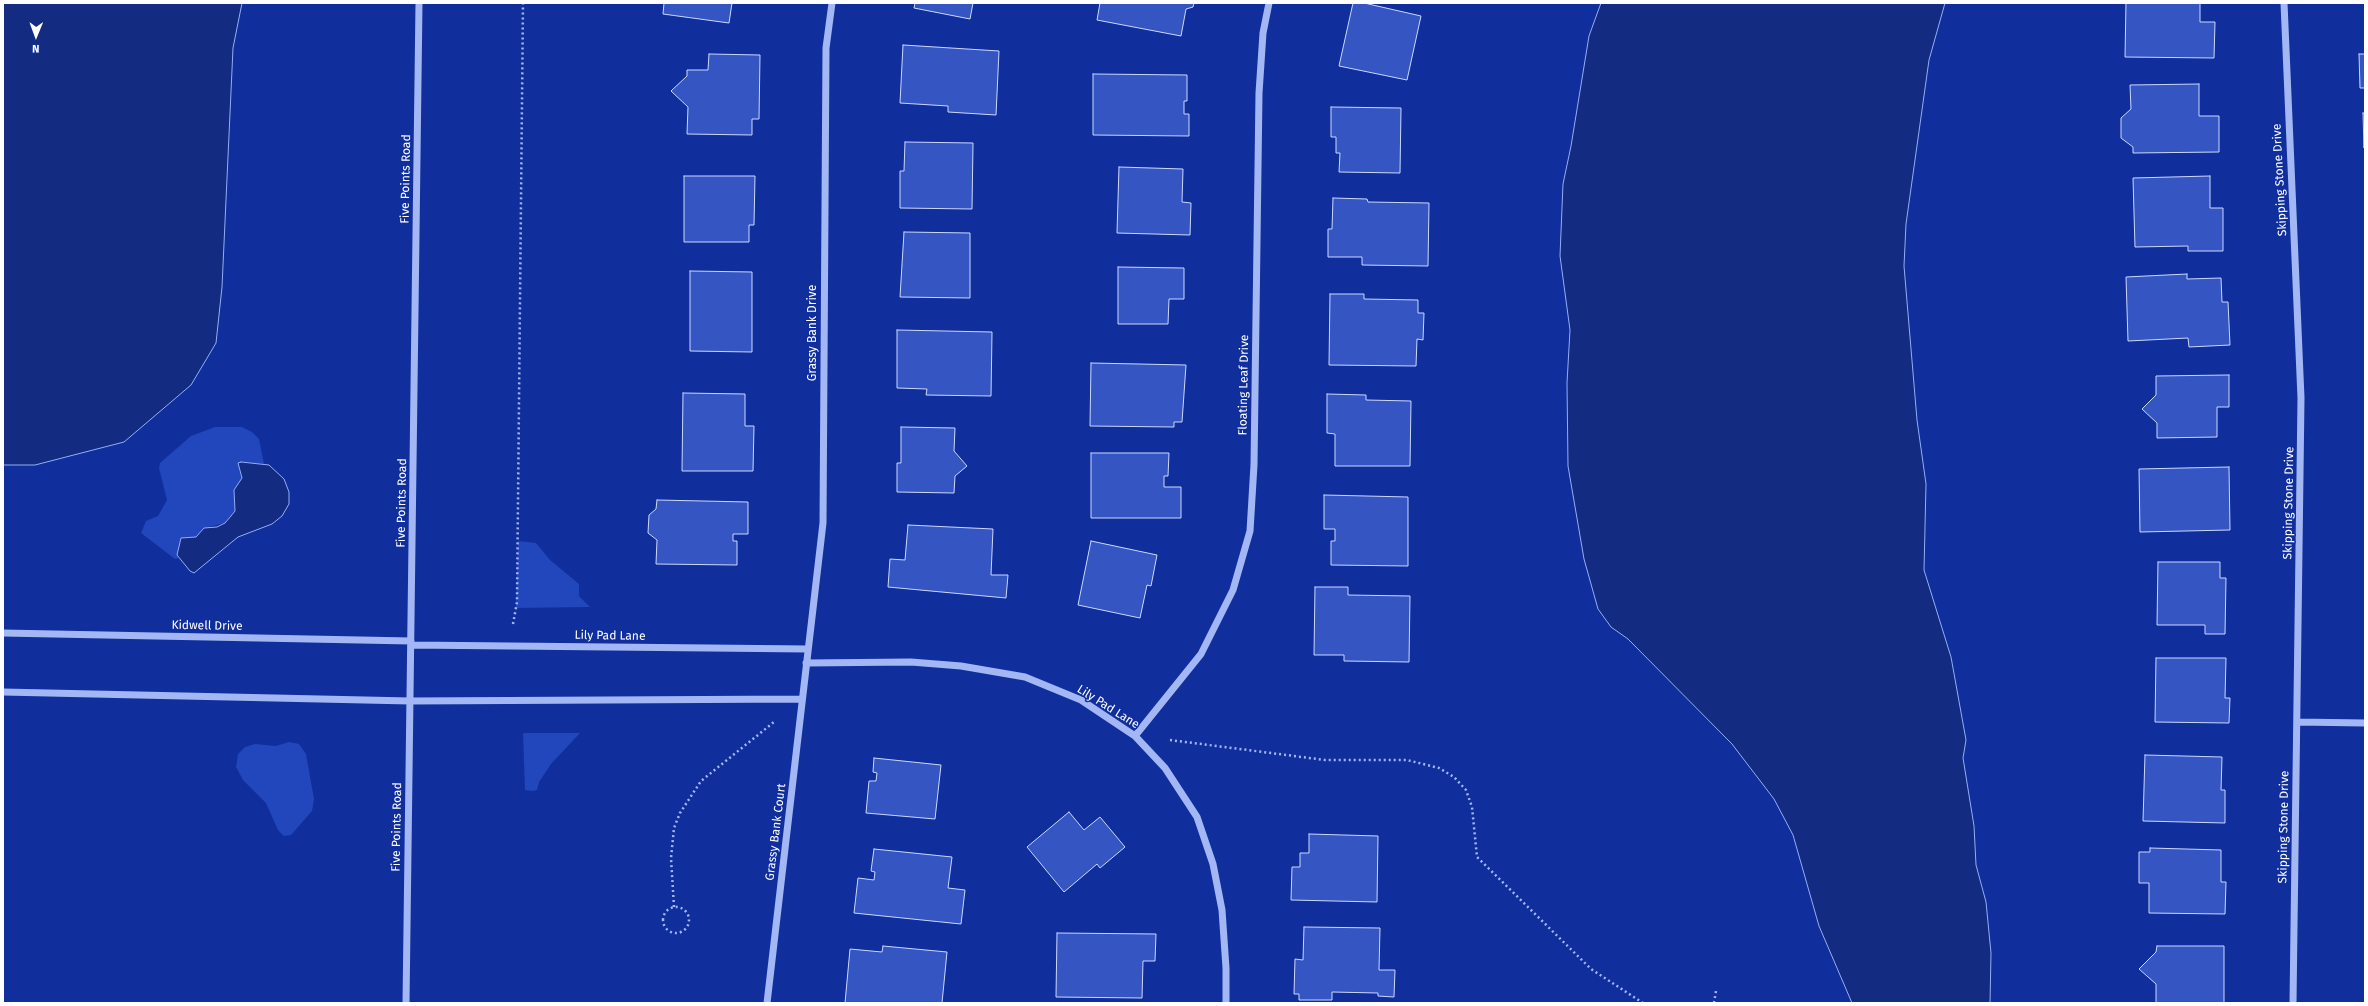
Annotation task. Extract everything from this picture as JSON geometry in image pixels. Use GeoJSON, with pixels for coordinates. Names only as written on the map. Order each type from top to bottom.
{"type":"FeatureCollection","features":[{"type":"Feature","properties":{"kind":"street","name":"Five Points Road"},"geometry":{"type":"LineString","coordinates":[[406,1003],[419,3]]}},
{"type":"Feature","properties":{"kind":"street","name":"Grassy Bank Drive"},"geometry":{"type":"LineString","coordinates":[[806,664],[823,523],[826,48],[832,3]]}},
{"type":"Feature","properties":{"kind":"street","name":"Floating Leaf Drive"},"geometry":{"type":"LineString","coordinates":[[1135,736],[1201,654],[1233,590],[1250,531],[1254,465],[1259,93],[1263,33],[1270,3]]}},
{"type":"Feature","properties":{"kind":"street","name":"Skipping Stone Drive"},"geometry":{"type":"LineString","coordinates":[[2284,3],[2301,398],[2293,1003]]}},
{"type":"Feature","properties":{"kind":"street","name":"Kidwell Drive"},"geometry":{"type":"LineString","coordinates":[[3,634],[411,643]]}},
{"type":"Feature","properties":{"kind":"street","name":"Lily Pad Lane"},"geometry":{"type":"LineString","coordinates":[[411,643],[508,646],[808,649]]}},
{"type":"Feature","properties":{"kind":"street","name":"Lily Pad Lane"},"geometry":{"type":"LineString","coordinates":[[806,664],[911,662],[961,666],[1025,677],[1081,700],[1135,736],[1164,768],[1197,817],[1213,864],[1222,910],[1226,968],[1226,1003]]}},
{"type":"Feature","properties":{"kind":"street","name":"Grassy Bank Court"},"geometry":{"type":"LineString","coordinates":[[767,1003],[806,664]]}},
{"type":"Feature","properties":{"kind":"street"},"geometry":{"type":"LineString","coordinates":[[3,692],[410,701],[802,699]]}},
{"type":"Feature","properties":{"kind":"street"},"geometry":{"type":"LineString","coordinates":[[2297,722],[2365,723]]}},
{"type":"Feature","properties":{"kind":"path"},"geometry":{"type":"LineString","coordinates":[[508,646],[517,602],[523,3]]}},
{"type":"Feature","properties":{"kind":"path"},"geometry":{"type":"LineString","coordinates":[[674,907],[671,858],[674,828],[689,797],[701,781],[802,699]]}},
{"type":"Feature","properties":{"kind":"path"},"geometry":{"type":"LineString","coordinates":[[1135,736],[1325,760],[1408,760],[1439,768],[1454,777],[1466,790],[1472,807],[1477,857],[1591,969],[1643,1003]]}},
{"type":"Feature","properties":{"kind":"path"},"geometry":{"type":"LineString","coordinates":[[674,907],[686,911],[689,918],[688,926],[678,932],[669,930],[664,923],[665,915],[674,907]]}},
{"type":"Feature","properties":{"kind":"path"},"geometry":{"type":"LineString","coordinates":[[1714,1003],[1716,991]]}},
{"type":"Feature","properties":{"kind":"shaded area"},"geometry":{"type":"Polygon","coordinates":[[[3,3],[242,3],[233,48],[222,287],[216,343],[191,385],[124,442],[35,465],[3,465],[3,3]]]}},
{"type":"Feature","properties":{"kind":"shaded area"},"geometry":{"type":"Polygon","coordinates":[[[1601,3],[1945,3],[1929,60],[1906,224],[1904,266],[1917,420],[1926,484],[1924,570],[1951,657],[1966,740],[1963,758],[1974,826],[1976,865],[1986,902],[1991,953],[1990,1003],[1852,1003],[1819,926],[1793,835],[1774,799],[1732,744],[1628,639],[1611,627],[1598,609],[1584,559],[1568,466],[1567,383],[1570,330],[1560,256],[1563,184],[1571,146],[1589,36],[1601,3]]]}},
{"type":"Feature","properties":{"kind":"shaded area"},"geometry":{"type":"Polygon","coordinates":[[[215,427],[242,427],[252,432],[259,439],[264,464],[241,462],[239,470],[242,478],[234,490],[235,511],[225,523],[204,528],[196,537],[186,537],[177,555],[179,558],[175,559],[141,533],[146,521],[158,516],[167,500],[159,468],[160,463],[191,436],[215,427]]]}},
{"type":"Feature","properties":{"kind":"shaded area"},"geometry":{"type":"Polygon","coordinates":[[[238,463],[269,465],[284,479],[289,492],[289,504],[282,516],[272,524],[238,537],[194,573],[190,571],[177,555],[181,538],[196,537],[204,528],[217,527],[225,523],[235,511],[234,490],[242,478],[238,463]]]}},
{"type":"Feature","properties":{"kind":"shaded area"},"geometry":{"type":"Polygon","coordinates":[[[518,541],[536,543],[550,560],[579,584],[579,596],[590,607],[516,608],[518,541]]]}},
{"type":"Feature","properties":{"kind":"shaded area"},"geometry":{"type":"Polygon","coordinates":[[[523,733],[580,733],[551,764],[539,782],[537,790],[532,791],[525,790],[523,733]]]}},
{"type":"Feature","properties":{"kind":"shaded area"},"geometry":{"type":"Polygon","coordinates":[[[289,742],[299,744],[306,754],[314,799],[312,811],[291,835],[284,836],[278,830],[266,803],[243,780],[236,767],[238,754],[245,747],[255,744],[276,746],[289,742]]]}},
{"type":"Feature","properties":{"kind":"building"},"geometry":{"type":"Polygon","coordinates":[[[664,3],[732,3],[729,23],[663,14],[664,3]]]}},
{"type":"Feature","properties":{"kind":"building"},"geometry":{"type":"Polygon","coordinates":[[[915,3],[973,3],[970,19],[914,8],[915,3]]]}},
{"type":"Feature","properties":{"kind":"building"},"geometry":{"type":"Polygon","coordinates":[[[1100,3],[1194,3],[1193,7],[1186,9],[1181,36],[1097,20],[1100,3]]]}},
{"type":"Feature","properties":{"kind":"building"},"geometry":{"type":"Polygon","coordinates":[[[1353,3],[1364,3],[1421,16],[1407,80],[1339,66],[1353,3]]]}},
{"type":"Feature","properties":{"kind":"building"},"geometry":{"type":"Polygon","coordinates":[[[2126,3],[2200,3],[2200,22],[2215,22],[2214,58],[2125,57],[2126,3]]]}},
{"type":"Feature","properties":{"kind":"building"},"geometry":{"type":"Polygon","coordinates":[[[903,45],[999,51],[996,115],[948,112],[948,106],[900,103],[903,45]]]}},
{"type":"Feature","properties":{"kind":"building"},"geometry":{"type":"Polygon","coordinates":[[[709,54],[760,55],[759,119],[752,119],[752,135],[687,134],[688,107],[671,91],[687,76],[687,70],[708,70],[709,54]]]}},
{"type":"Feature","properties":{"kind":"building"},"geometry":{"type":"Polygon","coordinates":[[[2359,54],[2365,54],[2365,88],[2360,88],[2359,54]]]}},
{"type":"Feature","properties":{"kind":"building"},"geometry":{"type":"Polygon","coordinates":[[[1093,74],[1187,75],[1187,101],[1184,101],[1184,114],[1189,114],[1189,136],[1093,135],[1093,74]]]}},
{"type":"Feature","properties":{"kind":"building"},"geometry":{"type":"Polygon","coordinates":[[[2199,84],[2199,116],[2219,116],[2219,152],[2133,153],[2133,147],[2121,138],[2121,118],[2131,109],[2130,85],[2199,84]]]}},
{"type":"Feature","properties":{"kind":"building"},"geometry":{"type":"Polygon","coordinates":[[[1331,107],[1401,108],[1400,173],[1339,172],[1340,153],[1336,153],[1336,137],[1331,137],[1331,107]]]}},
{"type":"Feature","properties":{"kind":"building"},"geometry":{"type":"Polygon","coordinates":[[[2363,113],[2365,113],[2364,148],[2363,113]]]}},
{"type":"Feature","properties":{"kind":"building"},"geometry":{"type":"Polygon","coordinates":[[[905,142],[973,143],[972,209],[900,208],[900,171],[904,171],[905,142]]]}},
{"type":"Feature","properties":{"kind":"building"},"geometry":{"type":"Polygon","coordinates":[[[1119,167],[1183,169],[1182,202],[1191,203],[1190,235],[1117,233],[1119,167]]]}},
{"type":"Feature","properties":{"kind":"building"},"geometry":{"type":"Polygon","coordinates":[[[684,176],[755,176],[754,225],[749,225],[749,242],[684,242],[684,176]]]}},
{"type":"Feature","properties":{"kind":"building"},"geometry":{"type":"Polygon","coordinates":[[[2210,176],[2210,208],[2223,208],[2223,251],[2188,251],[2188,246],[2135,247],[2133,178],[2210,176]]]}},
{"type":"Feature","properties":{"kind":"building"},"geometry":{"type":"Polygon","coordinates":[[[1333,198],[1367,199],[1368,202],[1429,203],[1428,266],[1362,265],[1362,257],[1328,257],[1328,229],[1332,229],[1333,198]]]}},
{"type":"Feature","properties":{"kind":"building"},"geometry":{"type":"Polygon","coordinates":[[[904,232],[970,233],[970,298],[900,297],[904,232]]]}},
{"type":"Feature","properties":{"kind":"building"},"geometry":{"type":"Polygon","coordinates":[[[1118,267],[1184,268],[1184,299],[1169,299],[1168,324],[1118,324],[1118,267]]]}},
{"type":"Feature","properties":{"kind":"building"},"geometry":{"type":"Polygon","coordinates":[[[690,271],[752,272],[752,352],[690,351],[690,271]]]}},
{"type":"Feature","properties":{"kind":"building"},"geometry":{"type":"Polygon","coordinates":[[[2187,274],[2187,279],[2221,278],[2222,302],[2228,302],[2230,345],[2189,347],[2188,338],[2128,341],[2126,277],[2187,274]]]}},
{"type":"Feature","properties":{"kind":"building"},"geometry":{"type":"Polygon","coordinates":[[[1330,294],[1364,294],[1364,299],[1418,300],[1418,313],[1424,313],[1423,340],[1417,339],[1416,366],[1329,365],[1330,294]]]}},
{"type":"Feature","properties":{"kind":"building"},"geometry":{"type":"Polygon","coordinates":[[[897,330],[992,332],[991,396],[926,395],[927,389],[897,388],[897,330]]]}},
{"type":"Feature","properties":{"kind":"building"},"geometry":{"type":"Polygon","coordinates":[[[1091,363],[1186,365],[1182,422],[1174,422],[1174,427],[1090,426],[1091,363]]]}},
{"type":"Feature","properties":{"kind":"building"},"geometry":{"type":"Polygon","coordinates":[[[2229,375],[2229,407],[2217,407],[2217,437],[2157,438],[2157,423],[2142,409],[2156,395],[2156,376],[2229,375]]]}},
{"type":"Feature","properties":{"kind":"building"},"geometry":{"type":"Polygon","coordinates":[[[683,393],[745,394],[745,426],[754,426],[753,471],[682,471],[683,393]]]}},
{"type":"Feature","properties":{"kind":"building"},"geometry":{"type":"Polygon","coordinates":[[[1327,394],[1366,395],[1366,400],[1411,401],[1410,466],[1335,466],[1335,434],[1327,433],[1327,394]]]}},
{"type":"Feature","properties":{"kind":"building"},"geometry":{"type":"Polygon","coordinates":[[[901,427],[955,428],[954,451],[967,466],[955,476],[954,493],[897,492],[897,463],[901,463],[901,427]]]}},
{"type":"Feature","properties":{"kind":"building"},"geometry":{"type":"Polygon","coordinates":[[[1091,453],[1169,453],[1168,476],[1164,476],[1164,487],[1181,487],[1181,518],[1091,518],[1091,453]]]}},
{"type":"Feature","properties":{"kind":"building"},"geometry":{"type":"Polygon","coordinates":[[[2229,467],[2230,530],[2140,532],[2139,469],[2229,467]]]}},
{"type":"Feature","properties":{"kind":"building"},"geometry":{"type":"Polygon","coordinates":[[[1324,495],[1408,497],[1408,566],[1331,565],[1331,541],[1335,541],[1335,529],[1324,529],[1324,495]]]}},
{"type":"Feature","properties":{"kind":"building"},"geometry":{"type":"Polygon","coordinates":[[[657,500],[748,502],[748,534],[733,534],[733,541],[737,541],[737,565],[656,564],[657,540],[648,533],[649,515],[656,509],[657,500]]]}},
{"type":"Feature","properties":{"kind":"building"},"geometry":{"type":"Polygon","coordinates":[[[908,525],[993,529],[991,575],[1008,575],[1006,598],[888,587],[890,559],[905,560],[908,525]]]}},
{"type":"Feature","properties":{"kind":"building"},"geometry":{"type":"Polygon","coordinates":[[[1091,541],[1157,555],[1151,586],[1147,585],[1140,618],[1078,605],[1091,541]]]}},
{"type":"Feature","properties":{"kind":"building"},"geometry":{"type":"Polygon","coordinates":[[[2158,562],[2220,562],[2220,578],[2226,578],[2225,634],[2205,634],[2205,625],[2157,625],[2158,562]]]}},
{"type":"Feature","properties":{"kind":"building"},"geometry":{"type":"Polygon","coordinates":[[[1315,587],[1348,587],[1348,595],[1410,596],[1409,662],[1344,661],[1344,655],[1314,655],[1315,587]]]}},
{"type":"Feature","properties":{"kind":"building"},"geometry":{"type":"Polygon","coordinates":[[[2156,658],[2226,658],[2225,698],[2230,698],[2229,723],[2155,722],[2156,658]]]}},
{"type":"Feature","properties":{"kind":"building"},"geometry":{"type":"Polygon","coordinates":[[[2145,755],[2222,757],[2221,790],[2225,790],[2225,823],[2143,821],[2145,755]]]}},
{"type":"Feature","properties":{"kind":"building"},"geometry":{"type":"Polygon","coordinates":[[[874,758],[941,765],[935,819],[866,813],[869,781],[876,781],[877,773],[873,772],[874,758]]]}},
{"type":"Feature","properties":{"kind":"building"},"geometry":{"type":"Polygon","coordinates":[[[1069,812],[1084,830],[1100,817],[1125,847],[1100,868],[1097,864],[1064,892],[1027,847],[1069,812]]]}},
{"type":"Feature","properties":{"kind":"building"},"geometry":{"type":"Polygon","coordinates":[[[1309,834],[1378,836],[1377,902],[1291,900],[1292,867],[1300,867],[1300,853],[1309,853],[1309,834]]]}},
{"type":"Feature","properties":{"kind":"building"},"geometry":{"type":"Polygon","coordinates":[[[2150,848],[2221,850],[2221,882],[2226,882],[2225,914],[2149,913],[2149,883],[2139,883],[2139,852],[2150,852],[2150,848]]]}},
{"type":"Feature","properties":{"kind":"building"},"geometry":{"type":"Polygon","coordinates":[[[874,849],[952,857],[948,888],[965,890],[961,924],[854,913],[858,878],[874,880],[875,872],[871,871],[874,849]]]}},
{"type":"Feature","properties":{"kind":"building"},"geometry":{"type":"Polygon","coordinates":[[[1304,927],[1380,928],[1379,970],[1395,970],[1394,997],[1378,996],[1378,993],[1332,992],[1332,1000],[1299,1000],[1299,994],[1294,994],[1295,959],[1303,960],[1304,927]]]}},
{"type":"Feature","properties":{"kind":"building"},"geometry":{"type":"Polygon","coordinates":[[[1057,933],[1156,934],[1155,961],[1143,961],[1142,998],[1056,997],[1057,933]]]}},
{"type":"Feature","properties":{"kind":"building"},"geometry":{"type":"Polygon","coordinates":[[[883,946],[947,952],[942,1003],[845,1003],[850,949],[882,952],[883,946]]]}},
{"type":"Feature","properties":{"kind":"building"},"geometry":{"type":"Polygon","coordinates":[[[2157,946],[2224,946],[2224,1003],[2156,1003],[2156,984],[2139,969],[2156,952],[2157,946]]]}}]}
